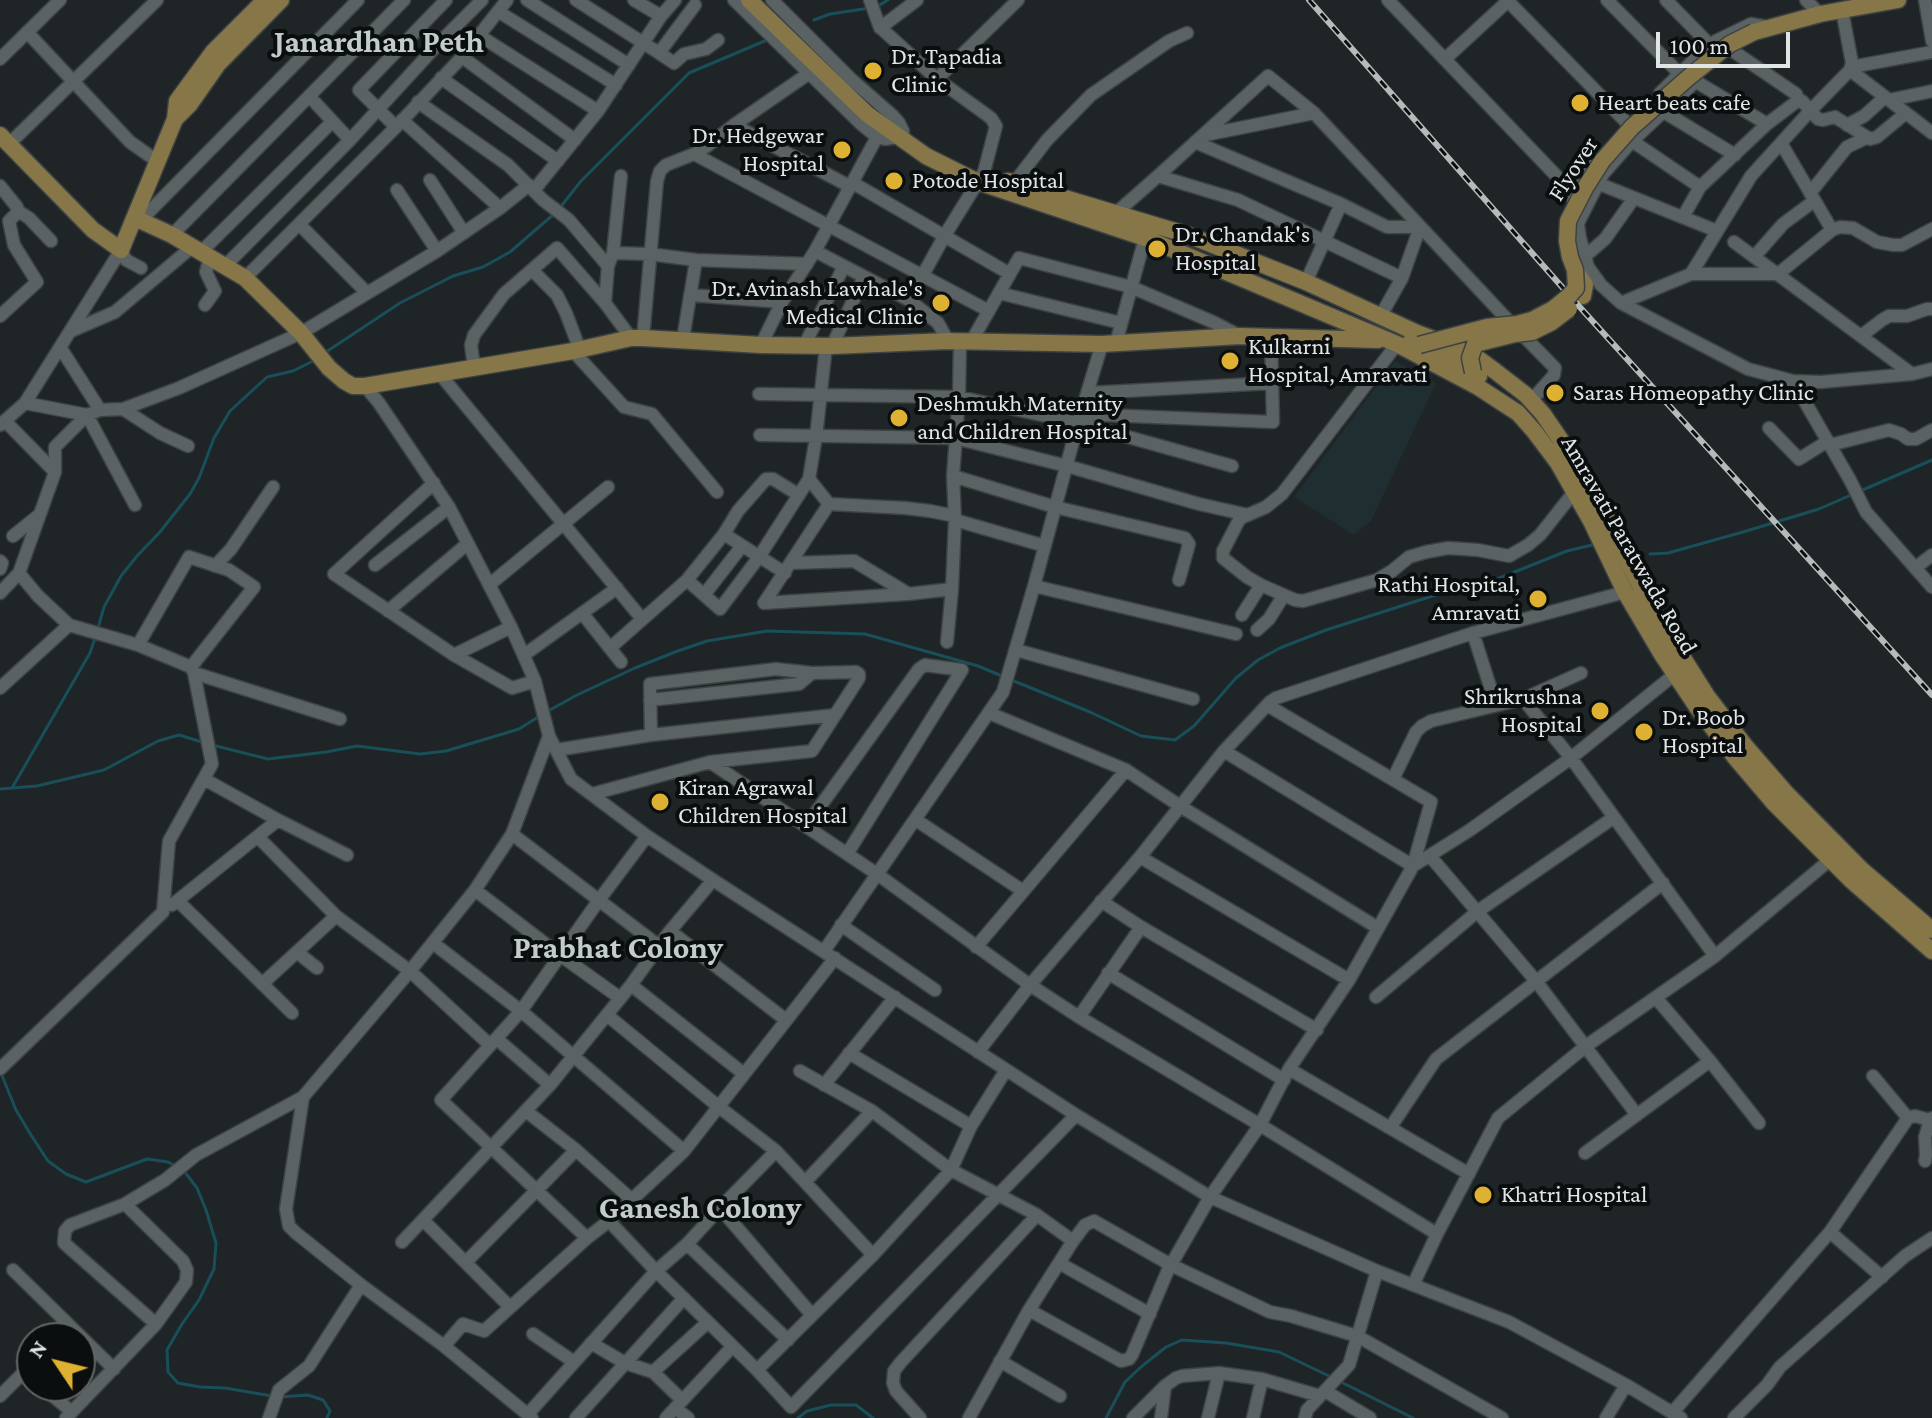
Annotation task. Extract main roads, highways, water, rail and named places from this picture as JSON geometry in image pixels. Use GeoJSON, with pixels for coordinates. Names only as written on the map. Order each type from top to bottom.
{"type":"FeatureCollection","features":[{"type":"Feature","properties":{"kind":"main road"},"geometry":{"type":"LineString","coordinates":[[4,140],[93,230],[121,250],[138,219],[175,119],[190,104],[265,0]]}},
{"type":"Feature","properties":{"kind":"main road"},"geometry":{"type":"LineString","coordinates":[[247,26],[281,0]]}},
{"type":"Feature","properties":{"kind":"main road"},"geometry":{"type":"LineString","coordinates":[[749,0],[870,112]]}},
{"type":"Feature","properties":{"kind":"main road"},"geometry":{"type":"LineString","coordinates":[[762,0],[870,112]]}},
{"type":"Feature","properties":{"kind":"main road","name":"Flyover"},"geometry":{"type":"LineString","coordinates":[[1419,345],[1486,334],[1532,332],[1570,309],[1583,296],[1585,285],[1579,263],[1570,257],[1568,221],[1585,188],[1602,161],[1632,127],[1730,44],[1754,32],[1844,5],[1898,0]]}},
{"type":"Feature","properties":{"kind":"main road","name":"Amravati Paratwada Road"},"geometry":{"type":"LineString","coordinates":[[870,112],[900,134],[981,177],[1179,243],[1328,302],[1452,359],[1504,391],[1528,411],[1553,440],[1594,507],[1635,596]]}},
{"type":"Feature","properties":{"kind":"main road","name":"Amravati Paratwada Road"},"geometry":{"type":"LineString","coordinates":[[981,177],[1014,183],[1116,213],[1150,234],[1392,342],[1478,387],[1518,413],[1558,463],[1681,670],[1697,707],[1734,756],[1774,803],[1836,855],[1852,881],[1932,951]]}},
{"type":"Feature","properties":{"kind":"main road"},"geometry":{"type":"LineString","coordinates":[[138,219],[172,235],[245,278],[329,368],[353,386],[637,338],[804,346],[960,341],[1109,343],[1240,336],[1392,342]]}},
{"type":"Feature","properties":{"kind":"main road"},"geometry":{"type":"LineString","coordinates":[[1150,234],[1188,235],[1306,282],[1480,360],[1531,401],[1571,455],[1605,514],[1635,596]]}},
{"type":"Feature","properties":{"kind":"main road","name":"Flyover"},"geometry":{"type":"LineString","coordinates":[[1486,334],[1532,320],[1553,309],[1576,288],[1579,263]]}},
{"type":"Feature","properties":{"kind":"main road"},"geometry":{"type":"LineString","coordinates":[[1473,372],[1470,358],[1475,344],[1486,334]]}},
{"type":"Feature","properties":{"kind":"main road"},"geometry":{"type":"LineString","coordinates":[[1836,855],[1862,870],[1932,930]]}},
{"type":"Feature","properties":{"kind":"waterway"},"geometry":{"type":"LineString","coordinates":[[878,6],[888,0]]}},
{"type":"Feature","properties":{"kind":"waterway"},"geometry":{"type":"LineString","coordinates":[[814,20],[830,14],[870,8]]}},
{"type":"Feature","properties":{"kind":"waterway"},"geometry":{"type":"LineString","coordinates":[[559,209],[581,181],[689,73],[767,40]]}},
{"type":"Feature","properties":{"kind":"waterway"},"geometry":{"type":"LineString","coordinates":[[326,352],[400,303],[510,252],[554,214]]}},
{"type":"Feature","properties":{"kind":"waterway"},"geometry":{"type":"LineString","coordinates":[[98,628],[104,607],[121,576],[190,494],[214,438],[230,411],[267,377],[293,371],[313,361]]}},
{"type":"Feature","properties":{"kind":"waterway"},"geometry":{"type":"LineString","coordinates":[[1858,492],[1932,460]]}},
{"type":"Feature","properties":{"kind":"waterway"},"geometry":{"type":"LineString","coordinates":[[1650,554],[1668,553],[1743,532],[1819,509],[1851,495]]}},
{"type":"Feature","properties":{"kind":"waterway"},"geometry":{"type":"LineString","coordinates":[[1009,679],[1141,736],[1175,740],[1194,726],[1236,678],[1258,660],[1280,648],[1445,592],[1482,585],[1567,551],[1592,545]]}},
{"type":"Feature","properties":{"kind":"waterway"},"geometry":{"type":"LineString","coordinates":[[548,711],[675,652],[707,641],[767,631],[865,634],[978,666],[1002,676]]}},
{"type":"Feature","properties":{"kind":"waterway"},"geometry":{"type":"LineString","coordinates":[[12,788],[90,653],[96,635]]}},
{"type":"Feature","properties":{"kind":"waterway"},"geometry":{"type":"LineString","coordinates":[[212,745],[268,759],[357,746],[420,754],[446,751],[519,729],[538,717]]}},
{"type":"Feature","properties":{"kind":"waterway"},"geometry":{"type":"LineString","coordinates":[[0,789],[37,786],[104,770],[158,741],[179,735],[205,743]]}},
{"type":"Feature","properties":{"kind":"waterway"},"geometry":{"type":"LineString","coordinates":[[1,1073],[16,1110],[31,1135],[48,1161],[66,1174],[86,1182],[147,1159],[168,1162],[177,1167]]}},
{"type":"Feature","properties":{"kind":"waterway"},"geometry":{"type":"LineString","coordinates":[[184,1171],[197,1188],[206,1210],[216,1243],[214,1269],[199,1300],[167,1350],[168,1372],[178,1383],[272,1396]]}},
{"type":"Feature","properties":{"kind":"waterway"},"geometry":{"type":"LineString","coordinates":[[1106,1418],[1125,1382],[1166,1347],[1182,1340],[1226,1343],[1279,1352],[1331,1377]]}},
{"type":"Feature","properties":{"kind":"waterway"},"geometry":{"type":"LineString","coordinates":[[1341,1382],[1413,1418]]}},
{"type":"Feature","properties":{"kind":"waterway"},"geometry":{"type":"LineString","coordinates":[[280,1397],[308,1395],[323,1400],[330,1411],[327,1418]]}},
{"type":"Feature","properties":{"kind":"waterway"},"geometry":{"type":"LineString","coordinates":[[798,1418],[807,1411],[831,1405],[856,1405],[873,1418]]}},
{"type":"Feature","properties":{"kind":"railway"},"geometry":{"type":"LineString","coordinates":[[1309,0],[1577,304],[1932,695]]}},
{"type":"Feature","properties":{"kind":"place","name":"Dr. Tapadia Clinic"},"geometry":{"type":"Point","coordinates":[873,71]}},
{"type":"Feature","properties":{"kind":"place","name":"Heart beats cafe"},"geometry":{"type":"Point","coordinates":[1580,103]}},
{"type":"Feature","properties":{"kind":"place","name":"Dr. Hedgewar Hospital"},"geometry":{"type":"Point","coordinates":[842,150]}},
{"type":"Feature","properties":{"kind":"place","name":"Potode Hospital"},"geometry":{"type":"Point","coordinates":[894,181]}},
{"type":"Feature","properties":{"kind":"place","name":"Dr. Chandak's Hospital"},"geometry":{"type":"Point","coordinates":[1157,249]}},
{"type":"Feature","properties":{"kind":"place","name":"Dr. Avinash Lawhale's Medical Clinic"},"geometry":{"type":"Point","coordinates":[941,303]}},
{"type":"Feature","properties":{"kind":"place","name":"Kulkarni Hospital, Amravati"},"geometry":{"type":"Point","coordinates":[1230,361]}},
{"type":"Feature","properties":{"kind":"place","name":"Saras Homeopathy Clinic"},"geometry":{"type":"Point","coordinates":[1555,393]}},
{"type":"Feature","properties":{"kind":"place","name":"Deshmukh Maternity and Children Hospital"},"geometry":{"type":"Point","coordinates":[899,418]}},
{"type":"Feature","properties":{"kind":"place","name":"Rathi Hospital, Amravati"},"geometry":{"type":"Point","coordinates":[1538,599]}},
{"type":"Feature","properties":{"kind":"place","name":"Shrikrushna Hospital"},"geometry":{"type":"Point","coordinates":[1600,711]}},
{"type":"Feature","properties":{"kind":"place","name":"Dr. Boob Hospital"},"geometry":{"type":"Point","coordinates":[1644,732]}},
{"type":"Feature","properties":{"kind":"place","name":"Kiran Agrawal Children Hospital"},"geometry":{"type":"Point","coordinates":[660,802]}},
{"type":"Feature","properties":{"kind":"place","name":"Khatri Hospital"},"geometry":{"type":"Point","coordinates":[1483,1195]}},
{"type":"Feature","properties":{"kind":"district","name":"Janardhan Peth"},"geometry":{"type":"Point","coordinates":[379,42]}},
{"type":"Feature","properties":{"kind":"district","name":"Prabhat Colony"},"geometry":{"type":"Point","coordinates":[618,948]}},
{"type":"Feature","properties":{"kind":"district","name":"Ganesh Colony"},"geometry":{"type":"Point","coordinates":[700,1208]}}]}
